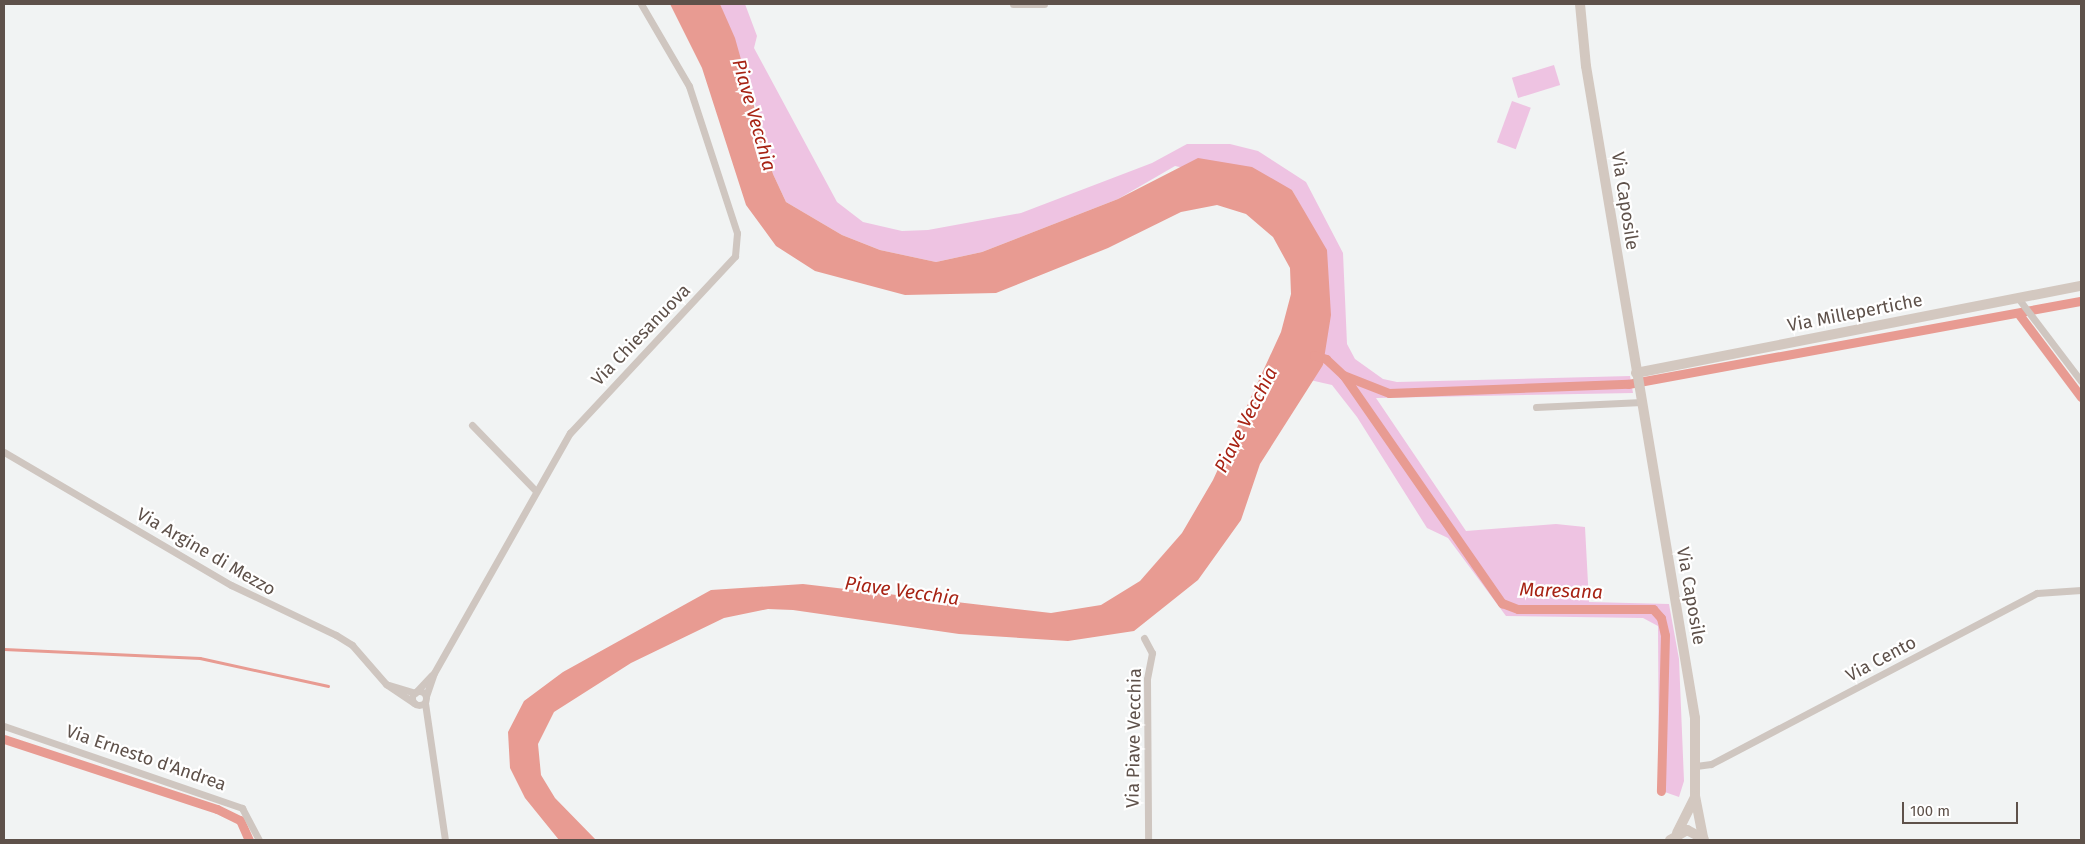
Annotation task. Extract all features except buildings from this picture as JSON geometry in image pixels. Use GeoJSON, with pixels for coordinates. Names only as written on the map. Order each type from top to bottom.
{"type":"FeatureCollection","features":[{"type":"Feature","properties":{"kind":"street","name":"Via Chiesanuova"},"geometry":{"type":"LineString","coordinates":[[445,840],[424,718],[426,700],[434,673],[535,490],[578,422],[726,270],[738,243],[689,86],[641,4]]}},
{"type":"Feature","properties":{"kind":"street"},"geometry":{"type":"LineString","coordinates":[[1013,4],[1044,4]]}},
{"type":"Feature","properties":{"kind":"street","name":"Via Caposile"},"geometry":{"type":"LineString","coordinates":[[1580,4],[1637,376],[1696,718],[1695,796],[1704,839]]}},
{"type":"Feature","properties":{"kind":"street","name":"Via Millepertiche"},"geometry":{"type":"LineString","coordinates":[[1637,376],[2020,302],[2081,286]]}},
{"type":"Feature","properties":{"kind":"street"},"geometry":{"type":"LineString","coordinates":[[2020,302],[2081,381]]}},
{"type":"Feature","properties":{"kind":"street"},"geometry":{"type":"LineString","coordinates":[[1536,407],[1642,402]]}},
{"type":"Feature","properties":{"kind":"street"},"geometry":{"type":"LineString","coordinates":[[472,425],[535,490]]}},
{"type":"Feature","properties":{"kind":"street","name":"Via Argine di Mezzo"},"geometry":{"type":"LineString","coordinates":[[4,452],[240,589],[336,635],[352,645],[386,684],[415,704]]}},
{"type":"Feature","properties":{"kind":"street","name":"Via Cento"},"geometry":{"type":"LineString","coordinates":[[1696,766],[1711,764],[2038,593],[2081,590]]}},
{"type":"Feature","properties":{"kind":"street","name":"Via Piave Vecchia"},"geometry":{"type":"LineString","coordinates":[[1144,638],[1152,653],[1147,679],[1148,840]]}},
{"type":"Feature","properties":{"kind":"street","name":"Via Chiesanuova"},"geometry":{"type":"LineString","coordinates":[[415,692],[434,673]]}},
{"type":"Feature","properties":{"kind":"street"},"geometry":{"type":"LineString","coordinates":[[386,684],[415,692],[426,700]]}},
{"type":"Feature","properties":{"kind":"street"},"geometry":{"type":"LineString","coordinates":[[415,692],[415,704],[426,700]]}},
{"type":"Feature","properties":{"kind":"street","name":"Via Chiesanuova"},"geometry":{"type":"LineString","coordinates":[[415,704],[424,718]]}},
{"type":"Feature","properties":{"kind":"street","name":"Via Ernesto d'Andrea"},"geometry":{"type":"LineString","coordinates":[[4,726],[242,808],[260,840]]}},
{"type":"Feature","properties":{"kind":"street","name":"Via Caposile"},"geometry":{"type":"LineString","coordinates":[[1674,837],[1695,796]]}},
{"type":"Feature","properties":{"kind":"street"},"geometry":{"type":"LineString","coordinates":[[1674,837],[1691,830],[1704,839]]}},
{"type":"Feature","properties":{"kind":"shaded area"},"geometry":{"type":"Polygon","coordinates":[[[720,4],[745,4],[757,36],[754,48],[837,202],[863,222],[902,231],[928,230],[1021,213],[1152,163],[1187,144],[1230,144],[1258,151],[1306,182],[1343,253],[1347,344],[1355,359],[1383,379],[1397,382],[1630,376],[1633,393],[1376,398],[1466,531],[1556,524],[1585,527],[1589,602],[1669,604],[1679,659],[1684,781],[1679,797],[1659,790],[1658,626],[1643,618],[1506,616],[1448,538],[1427,528],[1357,417],[1332,385],[1310,380],[1323,365],[1302,208],[1292,190],[1175,166],[1118,199],[982,252],[936,262],[880,250],[842,235],[786,202],[773,174],[761,121],[720,4]]]}},
{"type":"Feature","properties":{"kind":"shaded area"},"geometry":{"type":"Polygon","coordinates":[[[1554,65],[1560,85],[1518,98],[1512,78],[1554,65]]]}},
{"type":"Feature","properties":{"kind":"shaded area"},"geometry":{"type":"Polygon","coordinates":[[[1512,101],[1531,108],[1516,149],[1497,142],[1512,101]]]}},
{"type":"Feature","properties":{"kind":"water","name":"Piave Vecchia"},"geometry":{"type":"Polygon","coordinates":[[[670,4],[720,4],[735,38],[773,174],[786,202],[842,235],[880,250],[936,262],[982,252],[1118,199],[1198,158],[1252,167],[1292,190],[1327,250],[1331,315],[1323,365],[1260,464],[1241,520],[1198,580],[1134,631],[1068,641],[959,634],[793,610],[768,609],[724,618],[631,663],[554,712],[538,744],[541,775],[555,798],[596,840],[559,840],[525,798],[510,768],[508,732],[524,701],[563,672],[711,590],[803,584],[1051,613],[1101,605],[1140,581],[1182,533],[1213,480],[1281,332],[1291,294],[1290,268],[1273,237],[1246,214],[1217,205],[1181,212],[1108,248],[996,293],[905,295],[815,271],[776,246],[746,205],[702,68],[670,4]]]}},
{"type":"Feature","properties":{"kind":"waterway"},"geometry":{"type":"LineString","coordinates":[[1314,355],[1326,359],[1343,375],[1389,393],[1628,384],[2081,301]]}},
{"type":"Feature","properties":{"kind":"waterway"},"geometry":{"type":"LineString","coordinates":[[2018,313],[2081,397]]}},
{"type":"Feature","properties":{"kind":"waterway","name":"Maresana"},"geometry":{"type":"LineString","coordinates":[[1344,376],[1502,603],[1518,609],[1653,609],[1661,618],[1665,635],[1661,791]]}},
{"type":"Feature","properties":{"kind":"waterway"},"geometry":{"type":"LineString","coordinates":[[4,649],[200,658],[328,686]]}},
{"type":"Feature","properties":{"kind":"waterway"},"geometry":{"type":"LineString","coordinates":[[4,739],[217,809],[240,820],[249,840]]}}]}
